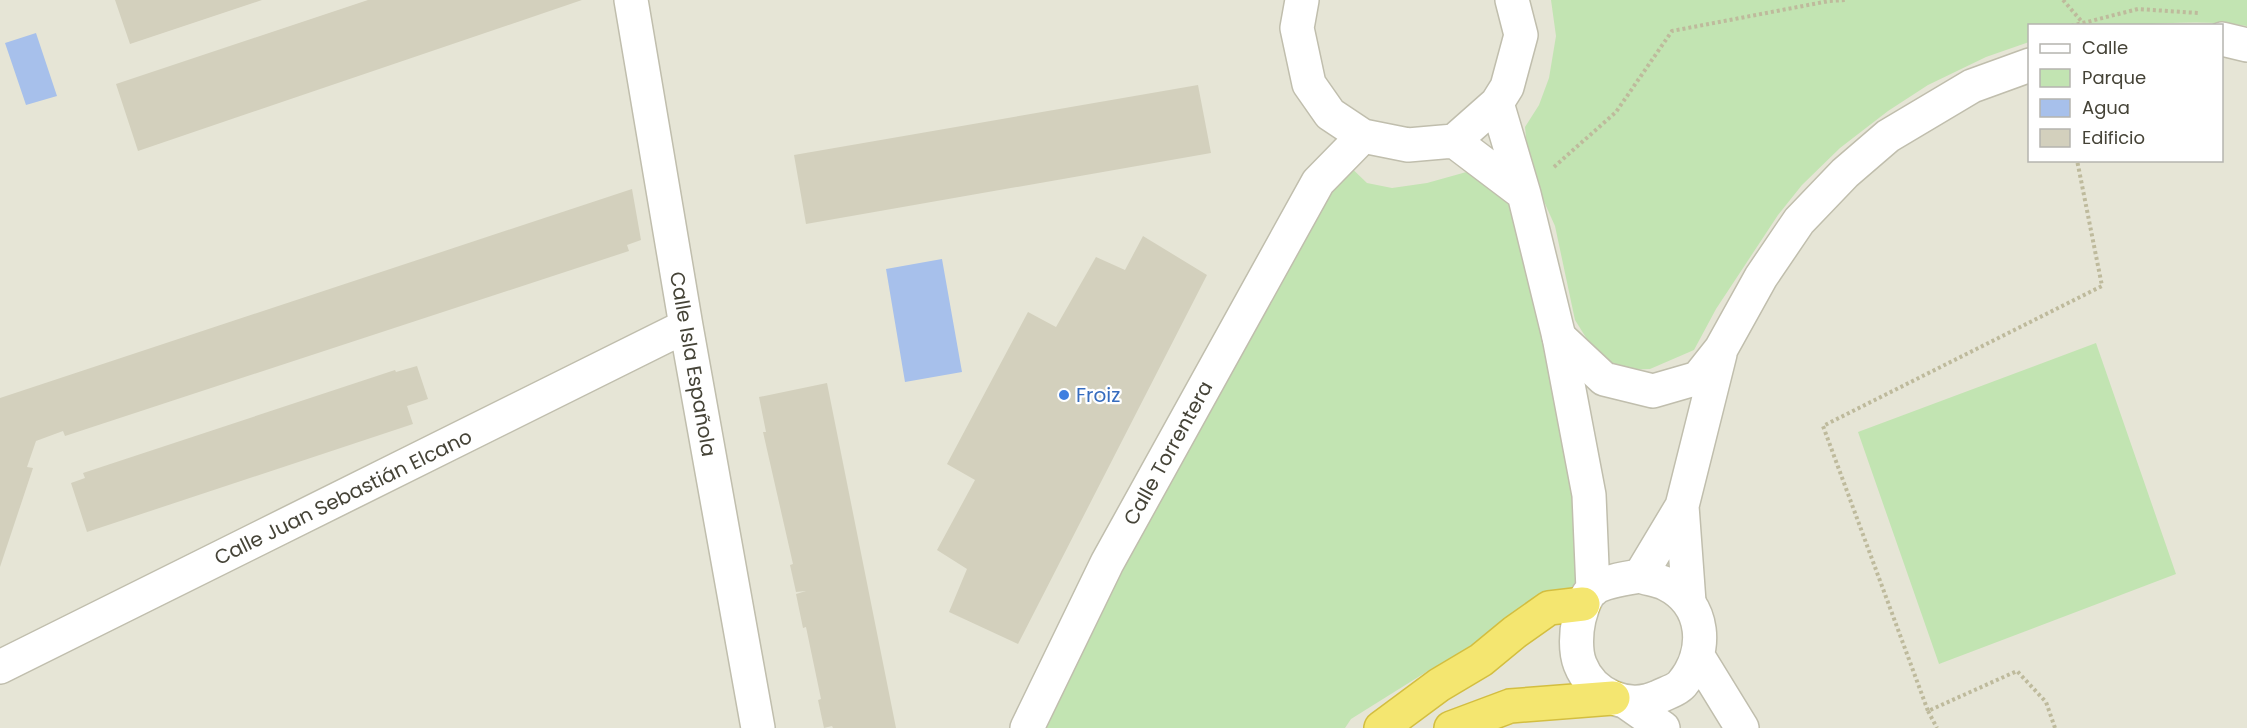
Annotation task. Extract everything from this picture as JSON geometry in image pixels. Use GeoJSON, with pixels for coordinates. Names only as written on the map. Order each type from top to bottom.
{"type":"FeatureCollection","features":[{"type":"Feature","properties":{"kind":"highway"},"geometry":{"type":"LineString","coordinates":[[1382,728],[1439,685],[1481,660],[1549,608],[1588,597]]}},
{"type":"Feature","properties":{"kind":"highway"},"geometry":{"type":"LineString","coordinates":[[1451,728],[1509,706],[1619,700]]}},
{"type":"Feature","properties":{"kind":"street","name":"Calle Isla Española"},"geometry":{"type":"LineString","coordinates":[[631,0],[686,326],[758,728]]}},
{"type":"Feature","properties":{"kind":"street"},"geometry":{"type":"LineString","coordinates":[[1302,0],[1297,28],[1309,84],[1330,114],[1363,136],[1408,145],[1454,141],[1497,103],[1506,87],[1521,35],[1512,0]]}},
{"type":"Feature","properties":{"kind":"street"},"geometry":{"type":"LineString","coordinates":[[2223,32],[2247,45]]}},
{"type":"Feature","properties":{"kind":"street"},"geometry":{"type":"LineString","coordinates":[[1559,337],[1604,379],[1653,391],[1698,378],[1721,349],[1761,277],[1799,221],[1845,173],[1888,136],[1963,92],[2028,66]]}},
{"type":"Feature","properties":{"kind":"street"},"geometry":{"type":"LineString","coordinates":[[1497,103],[1524,194],[1559,337],[1588,495],[1588,597],[1576,633],[1580,663],[1593,685],[1663,728]]}},
{"type":"Feature","properties":{"kind":"street","name":"Calle Torrentera"},"geometry":{"type":"LineString","coordinates":[[1318,182],[1330,114]]}},
{"type":"Feature","properties":{"kind":"street","name":"Calle Torrentera"},"geometry":{"type":"LineString","coordinates":[[1026,728],[1107,563],[1318,182],[1363,136]]}},
{"type":"Feature","properties":{"kind":"street"},"geometry":{"type":"LineString","coordinates":[[1454,141],[1524,194]]}},
{"type":"Feature","properties":{"kind":"street","name":"Calle Juan Sebastián Elcano"},"geometry":{"type":"LineString","coordinates":[[0,667],[686,326]]}},
{"type":"Feature","properties":{"kind":"street"},"geometry":{"type":"LineString","coordinates":[[1619,700],[1648,702],[1681,686],[1698,658],[1701,633],[1689,602],[1682,506],[1721,349]]}},
{"type":"Feature","properties":{"kind":"street"},"geometry":{"type":"LineString","coordinates":[[1588,495],[1632,577]]}},
{"type":"Feature","properties":{"kind":"street"},"geometry":{"type":"LineString","coordinates":[[1588,597],[1632,577],[1682,506]]}},
{"type":"Feature","properties":{"kind":"street"},"geometry":{"type":"LineString","coordinates":[[1632,577],[1666,584],[1689,602]]}},
{"type":"Feature","properties":{"kind":"street"},"geometry":{"type":"LineString","coordinates":[[1698,658],[1742,728]]}},
{"type":"Feature","properties":{"kind":"path"},"geometry":{"type":"LineString","coordinates":[[1524,194],[1616,112],[1672,31],[1829,1],[1846,0]]}},
{"type":"Feature","properties":{"kind":"path"},"geometry":{"type":"LineString","coordinates":[[2063,0],[2083,23]]}},
{"type":"Feature","properties":{"kind":"path"},"geometry":{"type":"LineString","coordinates":[[2079,24],[2138,9],[2203,24]]}},
{"type":"Feature","properties":{"kind":"path"},"geometry":{"type":"LineString","coordinates":[[1937,728],[1928,711],[1823,426],[2102,286],[2077,162]]}},
{"type":"Feature","properties":{"kind":"path"},"geometry":{"type":"LineString","coordinates":[[1928,711],[2017,671],[2046,702],[2055,728]]}},
{"type":"Feature","properties":{"kind":"shaded area"},"geometry":{"type":"Polygon","coordinates":[[[0,0],[2247,0],[2247,728],[0,728],[0,0]]]}},
{"type":"Feature","properties":{"kind":"green space"},"geometry":{"type":"Polygon","coordinates":[[[1551,0],[2247,0],[2247,26],[2190,22],[2028,24],[2028,42],[1986,57],[1928,85],[1888,111],[1840,148],[1802,185],[1778,215],[1716,309],[1694,350],[1650,369],[1622,370],[1595,352],[1575,320],[1555,226],[1529,168],[1525,127],[1539,105],[1549,78],[1556,36],[1551,0]]]}},
{"type":"Feature","properties":{"kind":"green space"},"geometry":{"type":"Polygon","coordinates":[[[1341,158],[1367,183],[1392,188],[1427,183],[1470,171],[1524,194],[1593,590],[1515,632],[1431,669],[1351,719],[1345,728],[1015,728],[1341,158]]]}},
{"type":"Feature","properties":{"kind":"green space"},"geometry":{"type":"Polygon","coordinates":[[[2096,343],[2176,574],[1939,664],[1858,432],[2096,343]]]}},
{"type":"Feature","properties":{"kind":"water"},"geometry":{"type":"Polygon","coordinates":[[[36,33],[57,96],[26,105],[5,43],[36,33]]]}},
{"type":"Feature","properties":{"kind":"water"},"geometry":{"type":"Polygon","coordinates":[[[942,259],[962,372],[905,382],[886,269],[942,259]]]}},
{"type":"Feature","properties":{"kind":"building"},"geometry":{"type":"Polygon","coordinates":[[[115,0],[262,0],[130,44],[115,0]]]}},
{"type":"Feature","properties":{"kind":"building"},"geometry":{"type":"Polygon","coordinates":[[[368,0],[582,0],[138,151],[116,84],[368,0]]]}},
{"type":"Feature","properties":{"kind":"building"},"geometry":{"type":"Polygon","coordinates":[[[1198,85],[1211,153],[806,224],[794,155],[1198,85]]]}},
{"type":"Feature","properties":{"kind":"building"},"geometry":{"type":"Polygon","coordinates":[[[632,189],[641,240],[627,245],[629,251],[65,436],[63,431],[36,441],[27,467],[33,468],[0,567],[0,398],[632,189]]]}},
{"type":"Feature","properties":{"kind":"building","name":"Froiz"},"geometry":{"type":"Polygon","coordinates":[[[1143,236],[1207,275],[1018,644],[949,612],[967,569],[937,550],[975,480],[947,464],[1028,312],[1056,327],[1096,257],[1125,270],[1143,236]]]}},
{"type":"Feature","properties":{"kind":"building"},"geometry":{"type":"Polygon","coordinates":[[[417,366],[428,399],[407,406],[413,424],[87,532],[71,483],[85,478],[83,473],[395,370],[396,372],[417,366]]]}},
{"type":"Feature","properties":{"kind":"building"},"geometry":{"type":"Polygon","coordinates":[[[827,383],[896,728],[833,728],[832,726],[824,728],[818,700],[821,699],[806,627],[803,628],[796,594],[806,591],[796,592],[790,565],[793,564],[763,432],[766,432],[759,397],[827,383]]]}},
{"type":"Feature","properties":{"kind":"place","name":"Froiz"},"geometry":{"type":"Point","coordinates":[1064,395]}}]}
